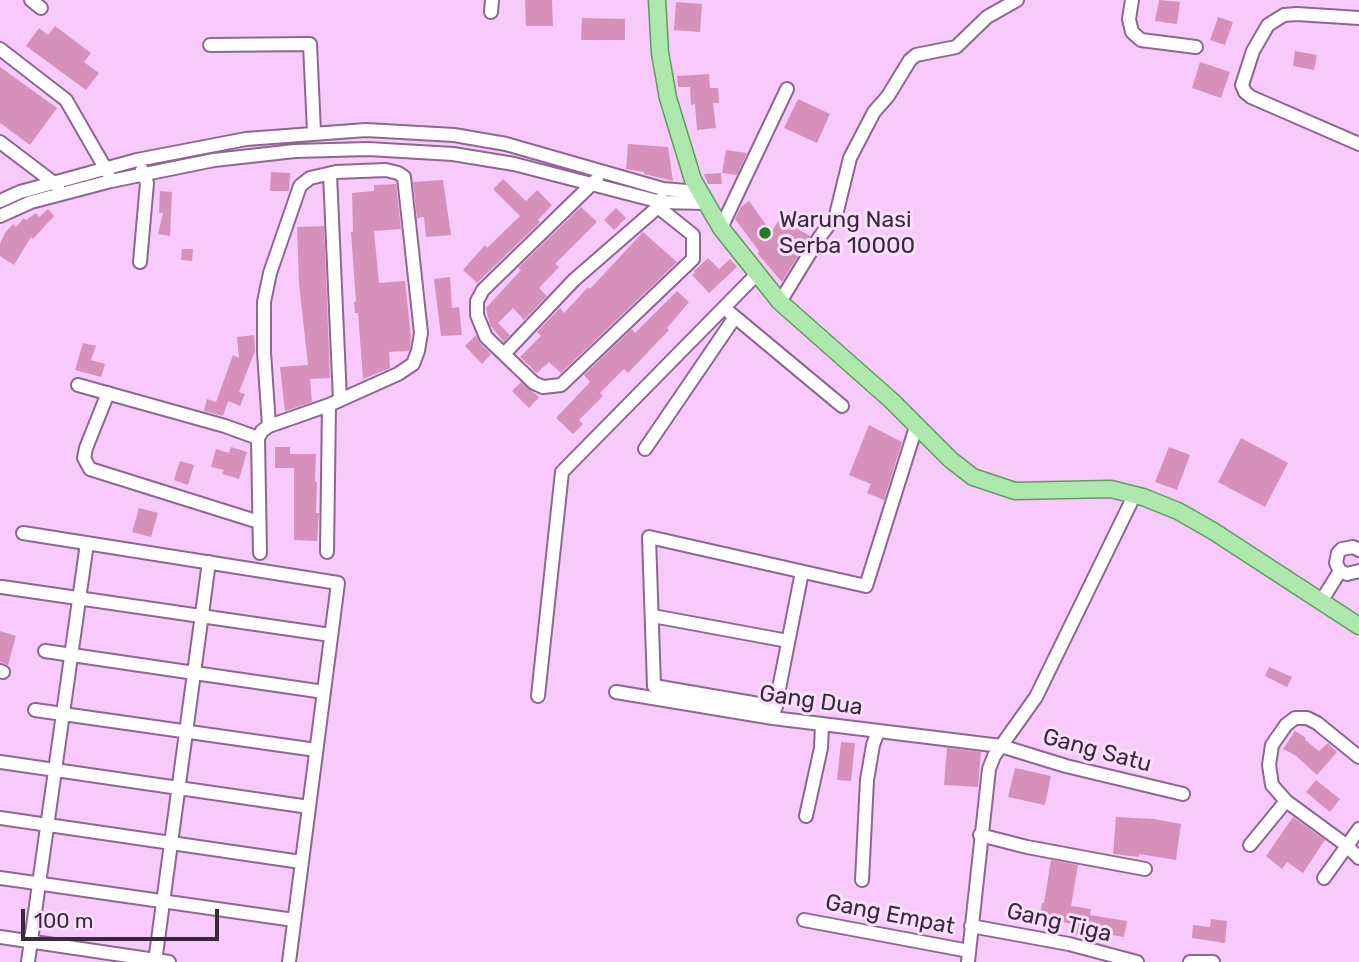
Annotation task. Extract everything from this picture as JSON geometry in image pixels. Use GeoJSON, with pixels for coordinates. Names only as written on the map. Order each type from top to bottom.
{"type":"FeatureCollection","features":[{"type":"Feature","properties":{"kind":"main road"},"geometry":{"type":"LineString","coordinates":[[657,0],[660,53],[668,98],[701,197],[720,228],[780,302],[892,401],[951,460],[974,477],[1015,491],[1111,489],[1135,494],[1178,511],[1322,600],[1359,626]]}},
{"type":"Feature","properties":{"kind":"street"},"geometry":{"type":"LineString","coordinates":[[780,302],[836,215],[850,158],[874,112],[888,96],[910,60],[916,55],[956,47],[987,17],[1017,0]]}},
{"type":"Feature","properties":{"kind":"street"},"geometry":{"type":"LineString","coordinates":[[1132,0],[1129,19],[1132,32],[1141,40],[1196,47]]}},
{"type":"Feature","properties":{"kind":"street"},"geometry":{"type":"LineString","coordinates":[[1359,18],[1297,14],[1284,15],[1268,24],[1253,51],[1242,85],[1251,97],[1359,144]]}},
{"type":"Feature","properties":{"kind":"street"},"geometry":{"type":"LineString","coordinates":[[209,44],[310,44],[314,132]]}},
{"type":"Feature","properties":{"kind":"street"},"geometry":{"type":"LineString","coordinates":[[0,49],[66,100],[108,175]]}},
{"type":"Feature","properties":{"kind":"street"},"geometry":{"type":"LineString","coordinates":[[720,228],[788,89]]}},
{"type":"Feature","properties":{"kind":"street"},"geometry":{"type":"LineString","coordinates":[[0,216],[31,202],[65,193],[137,160],[246,139],[342,131],[381,130],[454,135],[506,144],[701,197]]}},
{"type":"Feature","properties":{"kind":"street"},"geometry":{"type":"LineString","coordinates":[[381,130],[381,150]]}},
{"type":"Feature","properties":{"kind":"street"},"geometry":{"type":"LineString","coordinates":[[342,131],[346,171]]}},
{"type":"Feature","properties":{"kind":"street"},"geometry":{"type":"LineString","coordinates":[[0,142],[65,193]]}},
{"type":"Feature","properties":{"kind":"street"},"geometry":{"type":"LineString","coordinates":[[503,162],[506,144]]}},
{"type":"Feature","properties":{"kind":"street"},"geometry":{"type":"LineString","coordinates":[[0,201],[20,192],[108,175],[145,174],[254,155],[344,150],[453,154],[503,162],[659,204],[701,197]]}},
{"type":"Feature","properties":{"kind":"street"},"geometry":{"type":"LineString","coordinates":[[137,160],[145,174],[146,198],[140,262]]}},
{"type":"Feature","properties":{"kind":"street"},"geometry":{"type":"LineString","coordinates":[[260,553],[258,438],[269,426],[335,403],[398,374],[413,364],[418,351],[421,333],[404,177],[392,170],[346,171],[310,178],[300,186],[270,273],[264,302],[269,426]]}},
{"type":"Feature","properties":{"kind":"street"},"geometry":{"type":"LineString","coordinates":[[602,172],[594,185],[483,290],[477,301],[477,315],[486,337],[534,383],[543,387],[561,385],[685,269],[693,258],[693,235],[659,204]]}},
{"type":"Feature","properties":{"kind":"street"},"geometry":{"type":"LineString","coordinates":[[327,552],[335,403],[330,174]]}},
{"type":"Feature","properties":{"kind":"street"},"geometry":{"type":"LineString","coordinates":[[504,354],[574,280],[659,204],[663,188]]}},
{"type":"Feature","properties":{"kind":"street"},"geometry":{"type":"LineString","coordinates":[[538,696],[562,472],[757,274]]}},
{"type":"Feature","properties":{"kind":"street"},"geometry":{"type":"LineString","coordinates":[[724,308],[842,406]]}},
{"type":"Feature","properties":{"kind":"street"},"geometry":{"type":"LineString","coordinates":[[645,449],[735,317]]}},
{"type":"Feature","properties":{"kind":"street"},"geometry":{"type":"LineString","coordinates":[[78,385],[225,426],[258,438]]}},
{"type":"Feature","properties":{"kind":"street"},"geometry":{"type":"LineString","coordinates":[[108,393],[86,448],[84,458],[90,469],[259,522]]}},
{"type":"Feature","properties":{"kind":"street"},"geometry":{"type":"LineString","coordinates":[[802,572],[775,713],[654,686],[649,537],[866,586],[916,427]]}},
{"type":"Feature","properties":{"kind":"street"},"geometry":{"type":"LineString","coordinates":[[969,956],[989,769],[1035,697],[1135,494]]}},
{"type":"Feature","properties":{"kind":"street"},"geometry":{"type":"LineString","coordinates":[[23,533],[338,583],[289,962]]}},
{"type":"Feature","properties":{"kind":"street"},"geometry":{"type":"LineString","coordinates":[[28,962],[87,543]]}},
{"type":"Feature","properties":{"kind":"street"},"geometry":{"type":"LineString","coordinates":[[1359,549],[1348,547],[1339,552],[1336,563],[1340,571],[1352,574],[1359,571]]}},
{"type":"Feature","properties":{"kind":"street"},"geometry":{"type":"LineString","coordinates":[[155,961],[209,562]]}},
{"type":"Feature","properties":{"kind":"street"},"geometry":{"type":"LineString","coordinates":[[1322,600],[1340,571]]}},
{"type":"Feature","properties":{"kind":"street"},"geometry":{"type":"LineString","coordinates":[[2,587],[331,635]]}},
{"type":"Feature","properties":{"kind":"street"},"geometry":{"type":"LineString","coordinates":[[653,616],[788,641]]}},
{"type":"Feature","properties":{"kind":"street"},"geometry":{"type":"LineString","coordinates":[[45,651],[324,692]]}},
{"type":"Feature","properties":{"kind":"street","name":"Gang Dua"},"geometry":{"type":"LineString","coordinates":[[616,692],[775,713],[822,725],[1002,746]]}},
{"type":"Feature","properties":{"kind":"street"},"geometry":{"type":"LineString","coordinates":[[35,710],[316,750]]}},
{"type":"Feature","properties":{"kind":"street"},"geometry":{"type":"LineString","coordinates":[[1359,757],[1317,723],[1307,718],[1295,718],[1286,725],[1272,744],[1269,765],[1272,785],[1286,801],[1346,845],[1359,858]]}},
{"type":"Feature","properties":{"kind":"street"},"geometry":{"type":"LineString","coordinates":[[806,816],[821,748],[822,725]]}},
{"type":"Feature","properties":{"kind":"street"},"geometry":{"type":"LineString","coordinates":[[862,880],[867,780],[877,731]]}},
{"type":"Feature","properties":{"kind":"street","name":"Gang Satu"},"geometry":{"type":"LineString","coordinates":[[1002,746],[1066,766],[1182,794]]}},
{"type":"Feature","properties":{"kind":"street"},"geometry":{"type":"LineString","coordinates":[[0,762],[309,807]]}},
{"type":"Feature","properties":{"kind":"street"},"geometry":{"type":"LineString","coordinates":[[1250,845],[1286,801]]}},
{"type":"Feature","properties":{"kind":"street"},"geometry":{"type":"LineString","coordinates":[[0,818],[301,862]]}},
{"type":"Feature","properties":{"kind":"street"},"geometry":{"type":"LineString","coordinates":[[1324,877],[1359,829]]}},
{"type":"Feature","properties":{"kind":"street"},"geometry":{"type":"LineString","coordinates":[[980,835],[1027,847],[1145,869]]}},
{"type":"Feature","properties":{"kind":"street"},"geometry":{"type":"LineString","coordinates":[[0,878],[294,920]]}},
{"type":"Feature","properties":{"kind":"street","name":"Gang Empat"},"geometry":{"type":"LineString","coordinates":[[804,920],[969,956]]}},
{"type":"Feature","properties":{"kind":"street","name":"Gang Tiga"},"geometry":{"type":"LineString","coordinates":[[971,926],[1069,944],[1137,962]]}},
{"type":"Feature","properties":{"kind":"street"},"geometry":{"type":"LineString","coordinates":[[0,937],[169,962]]}},
{"type":"Feature","properties":{"kind":"street"},"geometry":{"type":"LineString","coordinates":[[1190,962],[1213,962]]}},
{"type":"Feature","properties":{"kind":"building"},"geometry":{"type":"Polygon","coordinates":[[[525,0],[552,0],[553,26],[526,26],[525,0]]]}},
{"type":"Feature","properties":{"kind":"building"},"geometry":{"type":"Polygon","coordinates":[[[1159,0],[1180,2],[1177,24],[1155,21],[1159,0]]]}},
{"type":"Feature","properties":{"kind":"building"},"geometry":{"type":"Polygon","coordinates":[[[676,2],[702,4],[700,32],[674,30],[676,2]]]}},
{"type":"Feature","properties":{"kind":"building"},"geometry":{"type":"Polygon","coordinates":[[[1218,17],[1233,22],[1225,45],[1210,40],[1218,17]]]}},
{"type":"Feature","properties":{"kind":"building"},"geometry":{"type":"Polygon","coordinates":[[[582,18],[625,19],[625,40],[581,40],[582,18]]]}},
{"type":"Feature","properties":{"kind":"building"},"geometry":{"type":"Polygon","coordinates":[[[55,26],[91,53],[84,62],[99,73],[86,90],[26,46],[39,28],[48,35],[55,26]]]}},
{"type":"Feature","properties":{"kind":"building"},"geometry":{"type":"Polygon","coordinates":[[[1295,51],[1317,55],[1314,70],[1293,66],[1295,51]]]}},
{"type":"Feature","properties":{"kind":"building"},"geometry":{"type":"Polygon","coordinates":[[[1200,62],[1230,72],[1221,98],[1192,88],[1200,62]]]}},
{"type":"Feature","properties":{"kind":"building"},"geometry":{"type":"Polygon","coordinates":[[[0,67],[57,108],[30,145],[0,123],[0,67]]]}},
{"type":"Feature","properties":{"kind":"building"},"geometry":{"type":"Polygon","coordinates":[[[709,74],[710,88],[718,88],[719,103],[713,103],[716,128],[697,130],[695,104],[691,105],[690,87],[678,87],[677,76],[709,74]]]}},
{"type":"Feature","properties":{"kind":"building"},"geometry":{"type":"Polygon","coordinates":[[[798,99],[830,114],[817,143],[784,128],[798,99]]]}},
{"type":"Feature","properties":{"kind":"building"},"geometry":{"type":"Polygon","coordinates":[[[628,144],[668,147],[673,181],[626,169],[628,144]]]}},
{"type":"Feature","properties":{"kind":"building"},"geometry":{"type":"Polygon","coordinates":[[[726,150],[747,153],[737,175],[722,173],[726,150]]]}},
{"type":"Feature","properties":{"kind":"building"},"geometry":{"type":"Polygon","coordinates":[[[271,172],[290,173],[289,191],[270,191],[271,172]]]}},
{"type":"Feature","properties":{"kind":"building"},"geometry":{"type":"Polygon","coordinates":[[[721,173],[722,184],[708,184],[704,174],[721,173]]]}},
{"type":"Feature","properties":{"kind":"building"},"geometry":{"type":"Polygon","coordinates":[[[503,179],[526,201],[537,190],[552,205],[538,220],[540,222],[477,283],[463,270],[485,245],[487,248],[520,216],[493,189],[503,179]]]}},
{"type":"Feature","properties":{"kind":"building"},"geometry":{"type":"Polygon","coordinates":[[[443,180],[451,235],[426,237],[424,217],[417,218],[413,182],[443,180]]]}},
{"type":"Feature","properties":{"kind":"building"},"geometry":{"type":"Polygon","coordinates":[[[396,184],[401,229],[374,231],[379,283],[405,281],[410,349],[389,352],[390,368],[363,379],[358,313],[355,313],[354,302],[352,193],[374,191],[374,185],[396,184]]]}},
{"type":"Feature","properties":{"kind":"building"},"geometry":{"type":"Polygon","coordinates":[[[160,191],[172,192],[170,236],[158,234],[163,213],[159,213],[160,191]]]}},
{"type":"Feature","properties":{"kind":"building"},"geometry":{"type":"Polygon","coordinates":[[[749,201],[771,232],[780,219],[810,236],[782,282],[758,254],[759,251],[735,219],[741,207],[749,201]]]}},
{"type":"Feature","properties":{"kind":"building"},"geometry":{"type":"Polygon","coordinates":[[[581,207],[597,222],[555,264],[559,267],[539,288],[547,296],[524,320],[513,308],[498,323],[510,335],[504,342],[490,325],[486,308],[521,270],[518,268],[581,207]]]}},
{"type":"Feature","properties":{"kind":"building"},"geometry":{"type":"Polygon","coordinates":[[[616,208],[626,218],[614,230],[604,220],[616,208]]]}},
{"type":"Feature","properties":{"kind":"building"},"geometry":{"type":"Polygon","coordinates":[[[48,209],[54,216],[33,239],[31,237],[14,265],[0,256],[0,244],[13,224],[16,227],[24,218],[26,220],[36,213],[39,217],[48,209]]]}},
{"type":"Feature","properties":{"kind":"building"},"geometry":{"type":"Polygon","coordinates":[[[324,226],[330,378],[310,379],[312,402],[285,411],[280,367],[308,365],[299,283],[297,227],[324,226]]]}},
{"type":"Feature","properties":{"kind":"building"},"geometry":{"type":"Polygon","coordinates":[[[643,232],[677,262],[561,373],[549,362],[537,373],[520,357],[541,336],[537,332],[560,308],[564,313],[588,287],[590,289],[643,232]]]}},
{"type":"Feature","properties":{"kind":"building"},"geometry":{"type":"Polygon","coordinates":[[[182,249],[193,249],[192,261],[181,260],[182,249]]]}},
{"type":"Feature","properties":{"kind":"building"},"geometry":{"type":"Polygon","coordinates":[[[708,258],[719,269],[730,259],[737,267],[709,293],[692,275],[708,258]]]}},
{"type":"Feature","properties":{"kind":"building"},"geometry":{"type":"Polygon","coordinates":[[[450,277],[452,308],[459,307],[462,335],[441,336],[434,279],[450,277]]]}},
{"type":"Feature","properties":{"kind":"building"},"geometry":{"type":"Polygon","coordinates":[[[677,291],[689,302],[667,328],[669,330],[628,373],[624,369],[600,393],[603,396],[579,420],[583,424],[573,434],[556,418],[590,382],[584,375],[632,329],[635,333],[677,291]]]}},
{"type":"Feature","properties":{"kind":"building"},"geometry":{"type":"Polygon","coordinates":[[[254,335],[255,351],[239,392],[245,394],[240,406],[228,401],[223,416],[204,411],[207,399],[216,402],[233,355],[239,358],[237,337],[254,335]]]}},
{"type":"Feature","properties":{"kind":"building"},"geometry":{"type":"Polygon","coordinates":[[[476,335],[491,354],[482,364],[465,346],[476,335]]]}},
{"type":"Feature","properties":{"kind":"building"},"geometry":{"type":"Polygon","coordinates":[[[83,343],[96,346],[91,360],[105,364],[101,377],[75,370],[83,343]]]}},
{"type":"Feature","properties":{"kind":"building"},"geometry":{"type":"Polygon","coordinates":[[[521,382],[539,397],[529,408],[512,391],[521,382]]]}},
{"type":"Feature","properties":{"kind":"building"},"geometry":{"type":"Polygon","coordinates":[[[869,425],[902,442],[884,500],[867,493],[871,484],[849,475],[869,425]]]}},
{"type":"Feature","properties":{"kind":"building"},"geometry":{"type":"Polygon","coordinates":[[[1241,438],[1288,463],[1265,507],[1218,482],[1241,438]]]}},
{"type":"Feature","properties":{"kind":"building"},"geometry":{"type":"Polygon","coordinates":[[[231,447],[247,452],[239,479],[222,474],[224,470],[211,467],[216,449],[229,453],[231,447]]]}},
{"type":"Feature","properties":{"kind":"building"},"geometry":{"type":"Polygon","coordinates":[[[275,447],[290,447],[290,454],[316,454],[316,513],[319,513],[317,541],[294,540],[294,468],[275,468],[275,447]]]}},
{"type":"Feature","properties":{"kind":"building"},"geometry":{"type":"Polygon","coordinates":[[[1169,447],[1190,455],[1177,490],[1155,482],[1169,447]]]}},
{"type":"Feature","properties":{"kind":"building"},"geometry":{"type":"Polygon","coordinates":[[[180,461],[194,465],[188,485],[174,480],[180,461]]]}},
{"type":"Feature","properties":{"kind":"building"},"geometry":{"type":"Polygon","coordinates":[[[139,508],[158,513],[151,537],[132,532],[139,508]]]}},
{"type":"Feature","properties":{"kind":"building"},"geometry":{"type":"Polygon","coordinates":[[[0,631],[16,636],[8,665],[0,662],[0,631]]]}},
{"type":"Feature","properties":{"kind":"building"},"geometry":{"type":"Polygon","coordinates":[[[1269,667],[1292,677],[1287,687],[1265,676],[1269,667]]]}},
{"type":"Feature","properties":{"kind":"building"},"geometry":{"type":"Polygon","coordinates":[[[1295,731],[1319,751],[1328,743],[1337,752],[1317,775],[1295,755],[1283,749],[1295,731]]]}},
{"type":"Feature","properties":{"kind":"building"},"geometry":{"type":"Polygon","coordinates":[[[841,742],[855,743],[851,781],[837,780],[841,742]]]}},
{"type":"Feature","properties":{"kind":"building"},"geometry":{"type":"Polygon","coordinates":[[[947,748],[981,752],[978,787],[944,785],[947,748]]]}},
{"type":"Feature","properties":{"kind":"building"},"geometry":{"type":"Polygon","coordinates":[[[1015,768],[1051,776],[1045,805],[1008,797],[1015,768]]]}},
{"type":"Feature","properties":{"kind":"building"},"geometry":{"type":"Polygon","coordinates":[[[1316,780],[1340,799],[1330,812],[1306,792],[1316,780]]]}},
{"type":"Feature","properties":{"kind":"building"},"geometry":{"type":"Polygon","coordinates":[[[1116,817],[1181,824],[1176,860],[1139,854],[1139,857],[1113,854],[1116,817]]]}},
{"type":"Feature","properties":{"kind":"building"},"geometry":{"type":"Polygon","coordinates":[[[1293,817],[1325,840],[1303,873],[1287,862],[1282,869],[1266,856],[1293,817]]]}},
{"type":"Feature","properties":{"kind":"building"},"geometry":{"type":"Polygon","coordinates":[[[1051,860],[1078,865],[1071,906],[1091,909],[1090,915],[1127,921],[1124,937],[1087,931],[1086,937],[1071,934],[1073,924],[1039,917],[1051,860]]]}},
{"type":"Feature","properties":{"kind":"building"},"geometry":{"type":"Polygon","coordinates":[[[1211,919],[1227,921],[1225,943],[1192,938],[1193,925],[1210,927],[1211,919]]]}},
{"type":"Feature","properties":{"kind":"place","name":"Warung Nasi Serba 10000"},"geometry":{"type":"Point","coordinates":[765,233]}}]}
